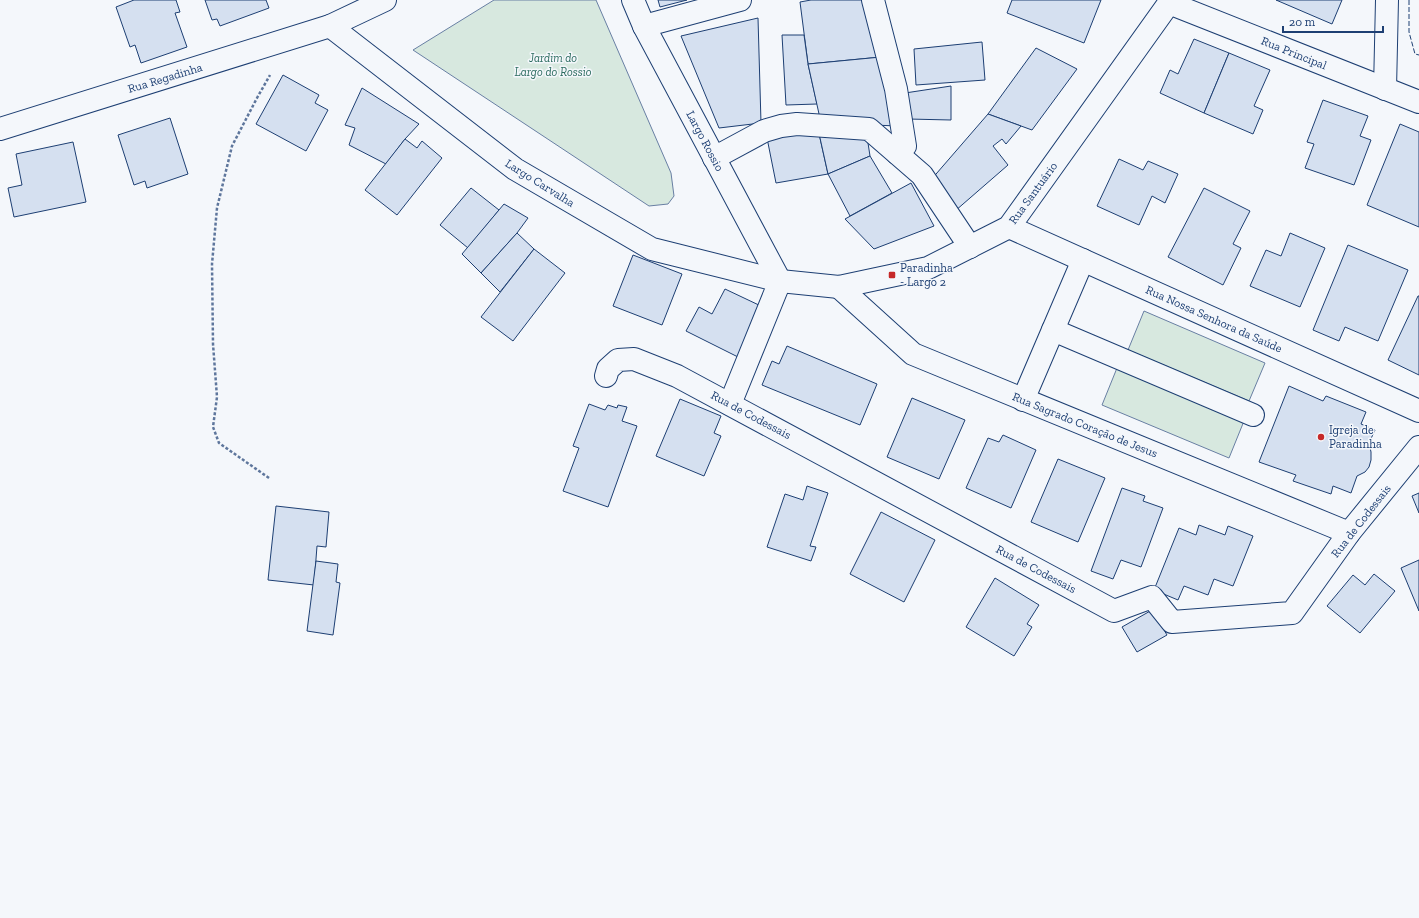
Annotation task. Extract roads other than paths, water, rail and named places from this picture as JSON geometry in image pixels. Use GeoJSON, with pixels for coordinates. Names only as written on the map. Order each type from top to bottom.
{"type":"FeatureCollection","features":[{"type":"Feature","properties":{"kind":"street","name":"Rua Regadinha"},"geometry":{"type":"LineString","coordinates":[[0,129],[330,26],[385,0]]}},
{"type":"Feature","properties":{"kind":"street","name":"Largo Rossio"},"geometry":{"type":"LineString","coordinates":[[633,0],[644,26],[780,281]]}},
{"type":"Feature","properties":{"kind":"street"},"geometry":{"type":"LineString","coordinates":[[644,26],[740,0]]}},
{"type":"Feature","properties":{"kind":"street"},"geometry":{"type":"LineString","coordinates":[[874,0],[896,89],[904,139],[905,146],[897,153]]}},
{"type":"Feature","properties":{"kind":"street"},"geometry":{"type":"LineString","coordinates":[[1385,89],[1387,0]]}},
{"type":"Feature","properties":{"kind":"street","name":"Rua Principal"},"geometry":{"type":"LineString","coordinates":[[1166,1],[1419,102]]}},
{"type":"Feature","properties":{"kind":"street","name":"Rua Santuário"},"geometry":{"type":"LineString","coordinates":[[780,281],[839,287],[928,268],[1009,227],[1166,1]]}},
{"type":"Feature","properties":{"kind":"street","name":"Largo Carvalha"},"geometry":{"type":"LineString","coordinates":[[330,26],[514,169],[652,249],[780,281]]}},
{"type":"Feature","properties":{"kind":"street"},"geometry":{"type":"LineString","coordinates":[[714,158],[764,132],[781,126],[797,124],[869,129],[922,175],[970,247]]}},
{"type":"Feature","properties":{"kind":"street","name":"Rua Nossa Senhora da Saúde"},"geometry":{"type":"LineString","coordinates":[[1009,227],[1419,411]]}},
{"type":"Feature","properties":{"kind":"street"},"geometry":{"type":"LineString","coordinates":[[1023,400],[1083,260]]}},
{"type":"Feature","properties":{"kind":"street"},"geometry":{"type":"LineString","coordinates":[[730,404],[780,281]]}},
{"type":"Feature","properties":{"kind":"street","name":"Rua Sagrado Coração de Jesus"},"geometry":{"type":"LineString","coordinates":[[839,287],[913,354],[1350,534]]}},
{"type":"Feature","properties":{"kind":"street"},"geometry":{"type":"LineString","coordinates":[[1052,330],[1253,415]]}},
{"type":"Feature","properties":{"kind":"street","name":"Rua de Codessais"},"geometry":{"type":"LineString","coordinates":[[606,376],[608,369],[618,360],[634,359],[677,376],[1114,611],[1152,597],[1172,622],[1292,613],[1350,534],[1419,447]]}},
{"type":"Feature","properties":{"kind":"place","name":"Paradinha - Largo 2"},"geometry":{"type":"Point","coordinates":[892,275]}},
{"type":"Feature","properties":{"kind":"place","name":"Igreja de Paradinha"},"geometry":{"type":"Point","coordinates":[1321,437]}},
{"type":"Feature","properties":{"kind":"park label","name":"Jardim do Largo do Rossio"},"geometry":{"type":"Point","coordinates":[553,65]}}]}
